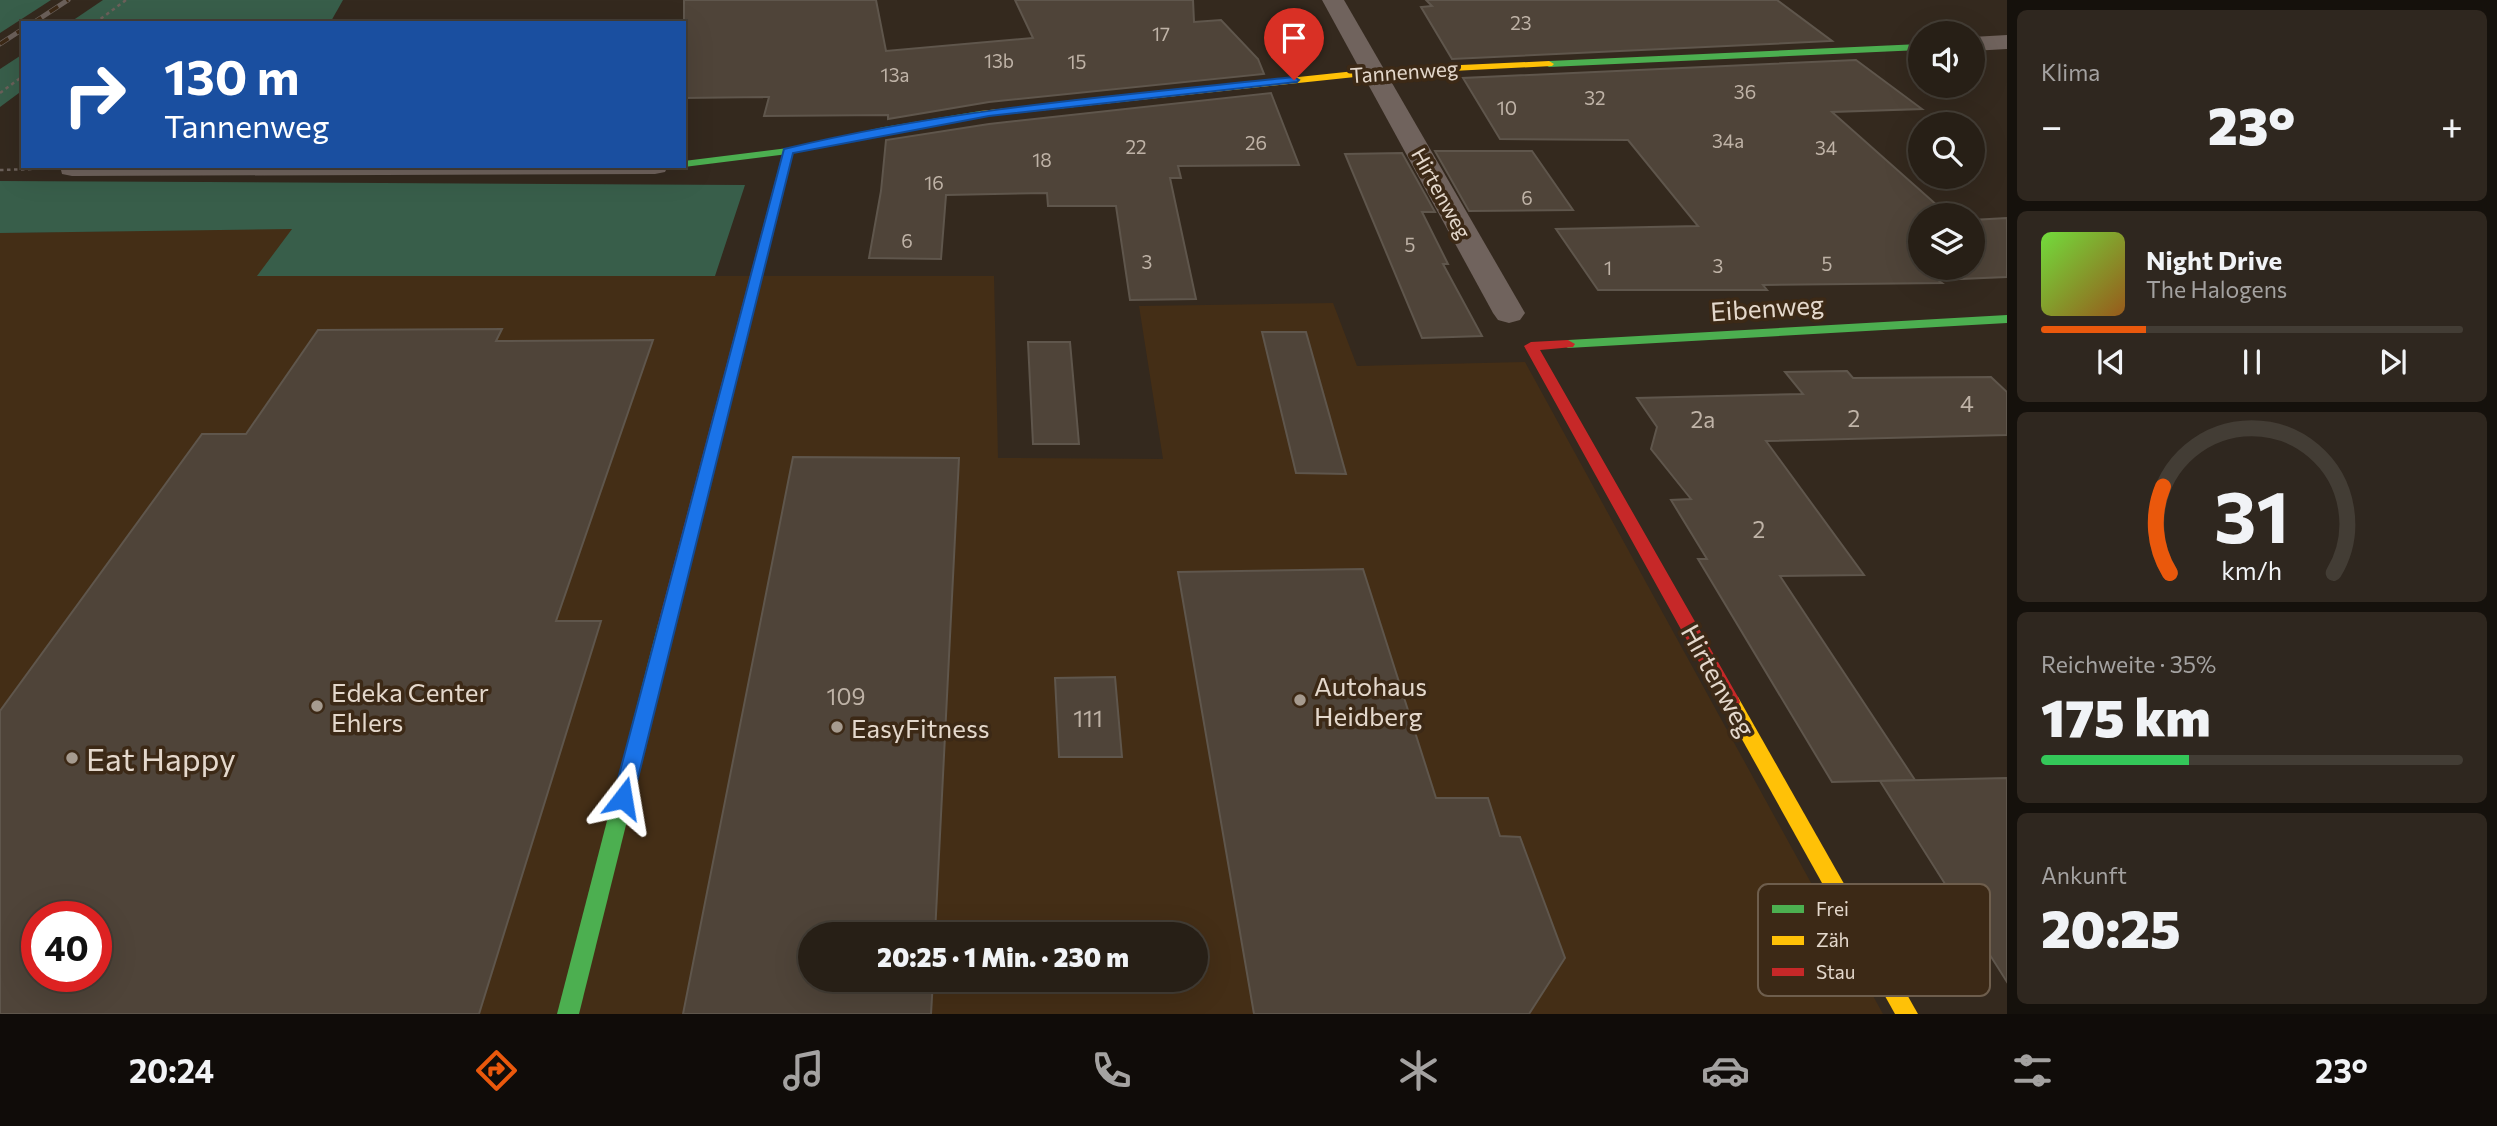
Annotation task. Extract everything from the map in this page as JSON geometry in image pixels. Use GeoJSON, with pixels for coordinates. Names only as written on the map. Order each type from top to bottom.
{"type":"FeatureCollection","features":[{"type":"Feature","properties":{"kind":"street","name":"Hirtenweg"},"geometry":{"type":"LineString","coordinates":[[1333,0],[1509,313]]}},
{"type":"Feature","properties":{"kind":"street"},"geometry":{"type":"LineString","coordinates":[[1985,44],[2007,43]]}},
{"type":"Feature","properties":{"kind":"street","name":"Tannenweg"},"geometry":{"type":"LineString","coordinates":[[686,164],[788,151],[884,130],[989,113],[1374,72],[1908,48]]}},
{"type":"Feature","properties":{"kind":"street"},"geometry":{"type":"LineString","coordinates":[[568,1014],[788,151]]}},
{"type":"Feature","properties":{"kind":"street","name":"Eibenweg"},"geometry":{"type":"LineString","coordinates":[[1531,346],[2007,319]]}},
{"type":"Feature","properties":{"kind":"street","name":"Hirtenweg"},"geometry":{"type":"LineString","coordinates":[[1531,346],[1834,884]]}},
{"type":"Feature","properties":{"kind":"street","name":"Hirtenweg"},"geometry":{"type":"LineString","coordinates":[[1897,996],[1907,1014]]}},
{"type":"Feature","properties":{"kind":"path"},"geometry":{"type":"LineString","coordinates":[[98,21],[126,0]]}},
{"type":"Feature","properties":{"kind":"path"},"geometry":{"type":"LineString","coordinates":[[0,93],[21,77]]}},
{"type":"Feature","properties":{"kind":"shaded area"},"geometry":{"type":"Polygon","coordinates":[[[293,228],[259,276],[994,276],[998,458],[1163,459],[1139,306],[1333,303],[1357,366],[1525,362],[1812,884],[1758,884],[1758,996],[1873,996],[1883,1014],[0,1014],[0,233],[293,228]]]}},
{"type":"Feature","properties":{"kind":"green space"},"geometry":{"type":"Polygon","coordinates":[[[0,0],[51,0],[0,33],[0,0]]]}},
{"type":"Feature","properties":{"kind":"green space"},"geometry":{"type":"Polygon","coordinates":[[[103,0],[343,0],[331,21],[72,21],[103,0]]]}},
{"type":"Feature","properties":{"kind":"green space"},"geometry":{"type":"Polygon","coordinates":[[[21,55],[21,91],[0,107],[0,69],[21,55]]]}},
{"type":"Feature","properties":{"kind":"green space"},"geometry":{"type":"Polygon","coordinates":[[[0,181],[745,185],[715,276],[257,276],[292,229],[0,233],[0,181]]]}},
{"type":"Feature","properties":{"kind":"building"},"geometry":{"type":"Polygon","coordinates":[[[684,0],[876,0],[886,51],[1033,38],[1015,0],[1193,0],[1194,22],[1221,20],[1258,59],[1264,74],[989,102],[888,119],[888,115],[764,116],[769,97],[686,98],[684,0]]]}},
{"type":"Feature","properties":{"kind":"building"},"geometry":{"type":"Polygon","coordinates":[[[1426,0],[1777,0],[1832,41],[1452,59],[1421,7],[1432,6],[1426,0]]]}},
{"type":"Feature","properties":{"kind":"building"},"geometry":{"type":"Polygon","coordinates":[[[1856,60],[1922,109],[1832,112],[1908,179],[1908,189],[1919,189],[1934,203],[1908,203],[1908,280],[1938,280],[1942,283],[1763,285],[1767,290],[1598,290],[1556,229],[1698,226],[1628,140],[1500,139],[1463,78],[1856,60]]]}},
{"type":"Feature","properties":{"kind":"building"},"geometry":{"type":"Polygon","coordinates":[[[1271,93],[1299,165],[1178,166],[1181,178],[1170,178],[1196,299],[1130,300],[1116,206],[1048,206],[1047,193],[946,195],[941,259],[869,258],[881,191],[886,140],[989,124],[1271,93]]]}},
{"type":"Feature","properties":{"kind":"building"},"geometry":{"type":"Polygon","coordinates":[[[1435,151],[1532,151],[1573,210],[1469,211],[1435,151]]]}},
{"type":"Feature","properties":{"kind":"building"},"geometry":{"type":"Polygon","coordinates":[[[1402,153],[1435,212],[1422,212],[1448,264],[1443,264],[1482,336],[1422,338],[1345,154],[1402,153]]]}},
{"type":"Feature","properties":{"kind":"building"},"geometry":{"type":"Polygon","coordinates":[[[2007,218],[2007,277],[1985,278],[1985,219],[2007,218]]]}},
{"type":"Feature","properties":{"kind":"building","name":"Edeka Center Ehlers"},"geometry":{"type":"Polygon","coordinates":[[[502,329],[496,341],[653,340],[556,621],[601,621],[479,1014],[0,1014],[0,711],[202,434],[246,434],[318,330],[502,329]]]}},
{"type":"Feature","properties":{"kind":"building"},"geometry":{"type":"Polygon","coordinates":[[[1262,332],[1306,332],[1346,474],[1296,473],[1262,332]]]}},
{"type":"Feature","properties":{"kind":"building"},"geometry":{"type":"Polygon","coordinates":[[[1028,342],[1070,342],[1079,444],[1033,444],[1028,342]]]}},
{"type":"Feature","properties":{"kind":"building"},"geometry":{"type":"Polygon","coordinates":[[[1847,371],[1853,378],[1991,377],[2007,392],[2007,435],[1766,441],[1864,575],[1780,576],[1915,780],[1832,782],[1698,559],[1707,559],[1671,500],[1691,499],[1651,449],[1657,427],[1637,398],[1803,394],[1785,372],[1847,371]]]}},
{"type":"Feature","properties":{"kind":"building"},"geometry":{"type":"Polygon","coordinates":[[[793,457],[959,458],[936,922],[798,922],[798,992],[932,992],[931,1014],[683,1014],[793,457]]]}},
{"type":"Feature","properties":{"kind":"building"},"geometry":{"type":"Polygon","coordinates":[[[1363,569],[1436,798],[1488,798],[1500,836],[1520,837],[1565,958],[1529,1014],[1254,1014],[1178,572],[1363,569]]]}},
{"type":"Feature","properties":{"kind":"building"},"geometry":{"type":"Polygon","coordinates":[[[1115,677],[1122,757],[1059,757],[1055,678],[1115,677]]]}},
{"type":"Feature","properties":{"kind":"building"},"geometry":{"type":"Polygon","coordinates":[[[2007,778],[2007,982],[1990,955],[1990,884],[1945,884],[1880,781],[2007,778]]]}},
{"type":"Feature","properties":{"kind":"railway"},"geometry":{"type":"LineString","coordinates":[[36,21],[68,0]]}},
{"type":"Feature","properties":{"kind":"railway"},"geometry":{"type":"LineString","coordinates":[[0,44],[21,30]]}},
{"type":"Feature","properties":{"kind":"traffic: fast"},"geometry":{"type":"LineString","coordinates":[[1549,64],[1908,48]]}},
{"type":"Feature","properties":{"kind":"traffic: fast"},"geometry":{"type":"LineString","coordinates":[[686,164],[788,151],[884,130],[980,114]]}},
{"type":"Feature","properties":{"kind":"traffic: fast"},"geometry":{"type":"LineString","coordinates":[[1568,344],[2007,319]]}},
{"type":"Feature","properties":{"kind":"traffic: fast"},"geometry":{"type":"LineString","coordinates":[[568,1014],[667,624]]}},
{"type":"Feature","properties":{"kind":"traffic: slow"},"geometry":{"type":"LineString","coordinates":[[980,114],[1374,72],[1549,64]]}},
{"type":"Feature","properties":{"kind":"traffic: slow"},"geometry":{"type":"LineString","coordinates":[[1731,702],[1834,884]]}},
{"type":"Feature","properties":{"kind":"traffic: slow"},"geometry":{"type":"LineString","coordinates":[[1897,996],[1907,1014]]}},
{"type":"Feature","properties":{"kind":"traffic: jam"},"geometry":{"type":"LineString","coordinates":[[667,624],[788,151]]}},
{"type":"Feature","properties":{"kind":"traffic: jam"},"geometry":{"type":"LineString","coordinates":[[1568,344],[1531,346],[1731,702]]}},
{"type":"Feature","properties":{"kind":"place","name":"Autohaus Heidberg"},"geometry":{"type":"Point","coordinates":[1300,700]}},
{"type":"Feature","properties":{"kind":"place","name":"Edeka Center Ehlers"},"geometry":{"type":"Point","coordinates":[317,706]}},
{"type":"Feature","properties":{"kind":"place","name":"EasyFitness"},"geometry":{"type":"Point","coordinates":[837,727]}},
{"type":"Feature","properties":{"kind":"place","name":"Eat Happy"},"geometry":{"type":"Point","coordinates":[72,758]}},
{"type":"Feature","properties":{"kind":"route"},"geometry":{"type":"LineString","coordinates":[[623,798],[788,151],[884,130],[989,113],[1294,80]]}}]}
